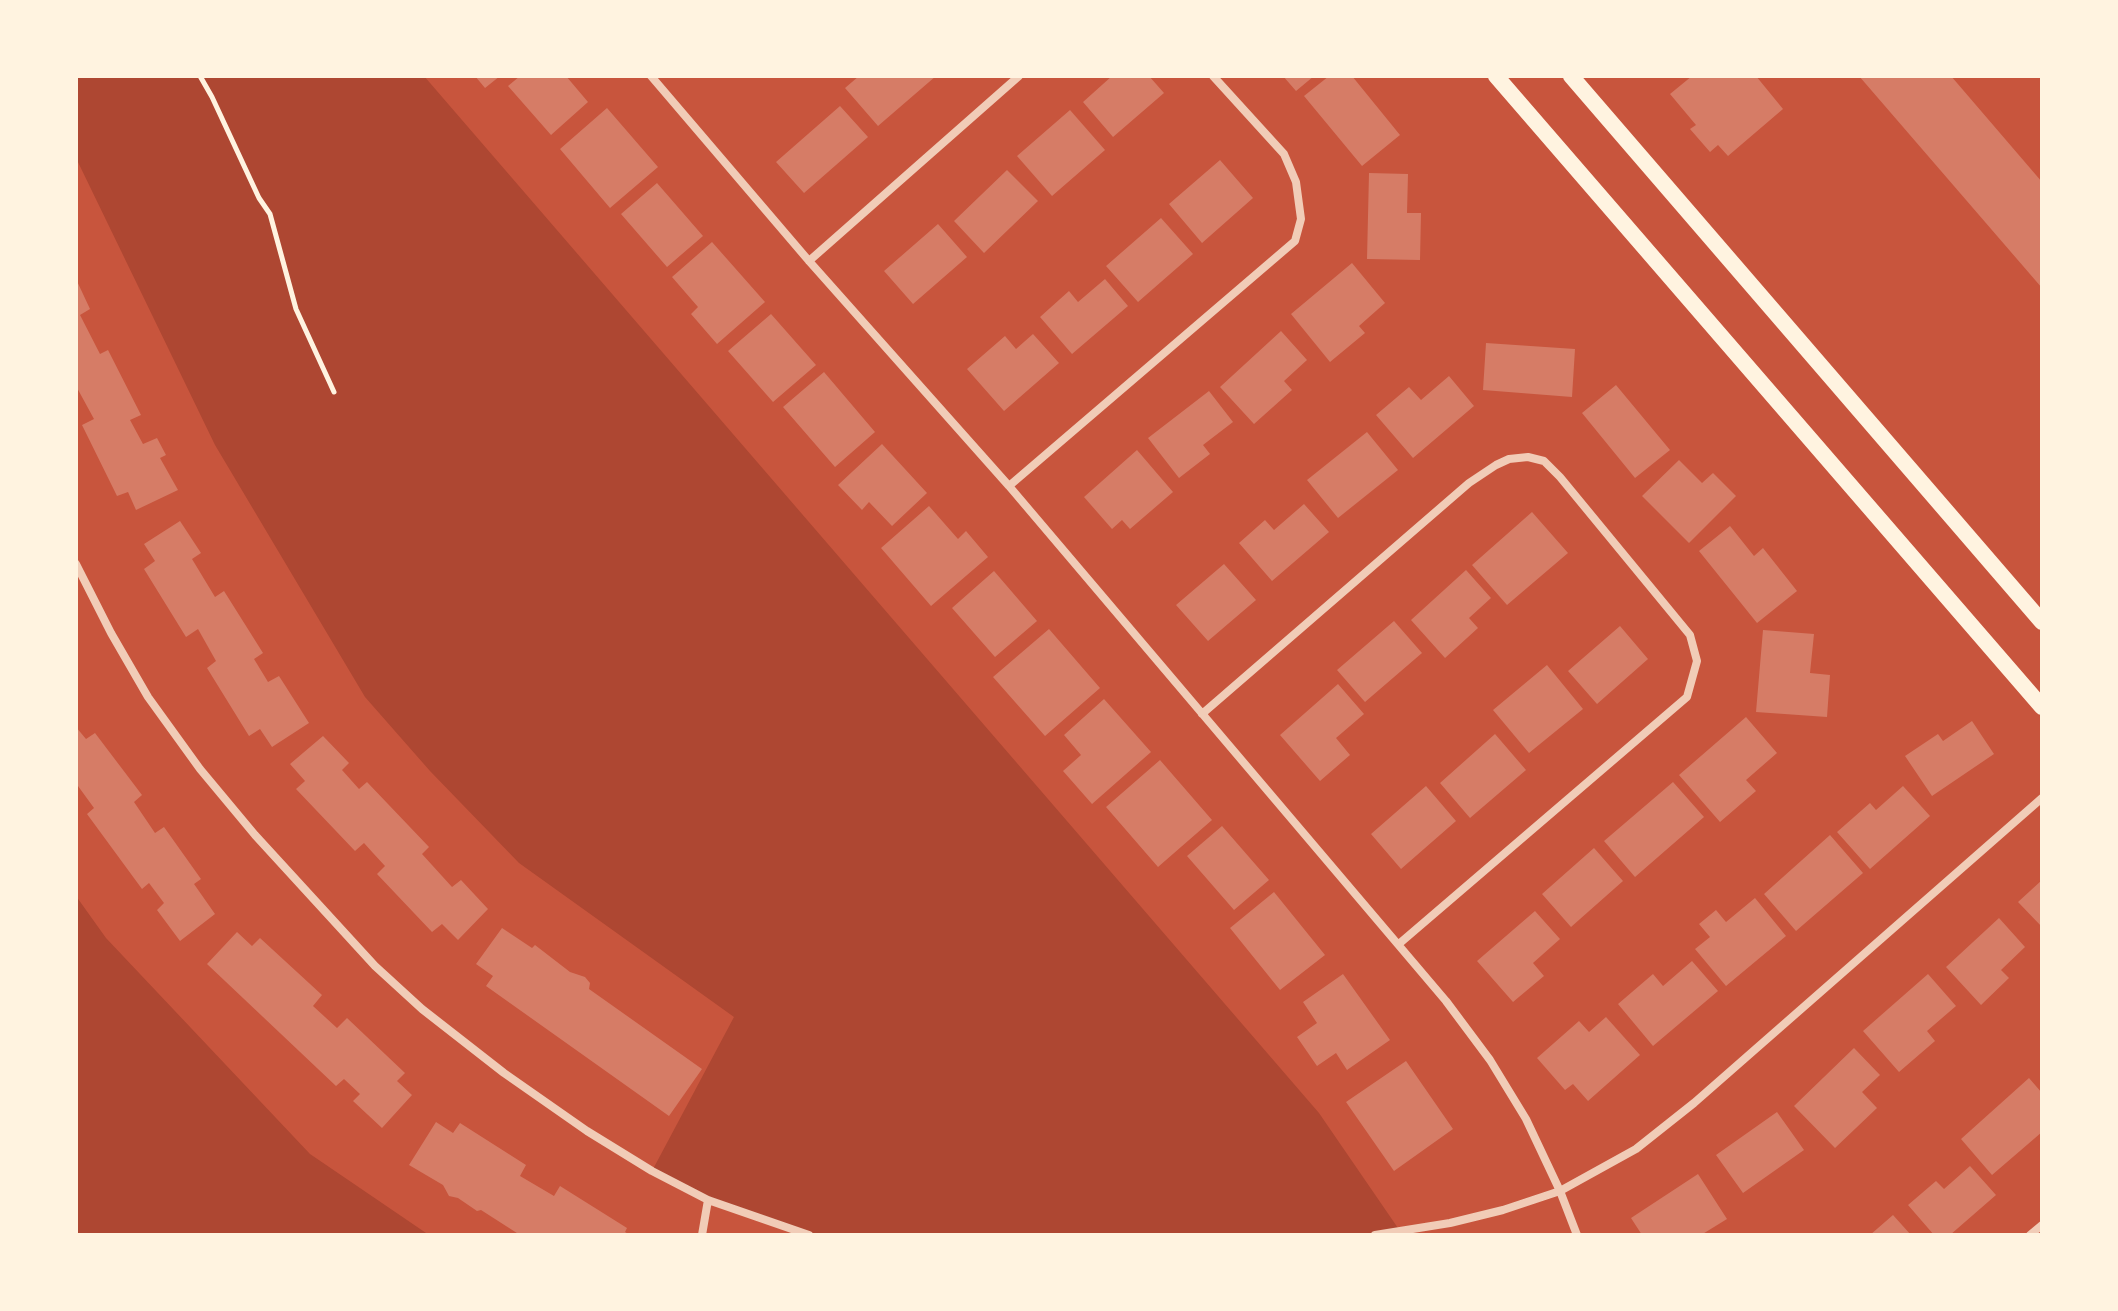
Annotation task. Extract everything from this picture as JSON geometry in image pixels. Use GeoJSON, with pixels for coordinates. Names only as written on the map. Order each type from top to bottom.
{"type":"FeatureCollection","features":[{"type":"Feature","properties":{"kind":"main road"},"geometry":{"type":"LineString","coordinates":[[1496,76],[2042,707]]}},
{"type":"Feature","properties":{"kind":"main road"},"geometry":{"type":"LineString","coordinates":[[1571,76],[2042,622]]}},
{"type":"Feature","properties":{"kind":"street"},"geometry":{"type":"LineString","coordinates":[[651,76],[809,261],[1009,486],[1400,943],[1490,1060],[1526,1119],[1577,1235]]}},
{"type":"Feature","properties":{"kind":"street"},"geometry":{"type":"LineString","coordinates":[[809,261],[1019,76]]}},
{"type":"Feature","properties":{"kind":"street"},"geometry":{"type":"LineString","coordinates":[[1009,486],[1295,241],[1301,219],[1296,182],[1284,154],[1213,76]]}},
{"type":"Feature","properties":{"kind":"street"},"geometry":{"type":"LineString","coordinates":[[1202,714],[1469,483],[1509,459],[1528,457],[1544,461],[1615,543],[1690,635],[1697,661],[1687,697],[1400,943]]}},
{"type":"Feature","properties":{"kind":"street"},"geometry":{"type":"LineString","coordinates":[[76,564],[148,697],[200,769],[302,889],[375,966],[457,1036],[575,1123],[652,1171],[708,1200],[809,1235]]}},
{"type":"Feature","properties":{"kind":"street"},"geometry":{"type":"LineString","coordinates":[[1375,1235],[1450,1223],[1503,1210],[1560,1191],[1636,1149],[1694,1103],[2042,798]]}},
{"type":"Feature","properties":{"kind":"street"},"geometry":{"type":"LineString","coordinates":[[702,1235],[708,1200]]}},
{"type":"Feature","properties":{"kind":"street"},"geometry":{"type":"LineString","coordinates":[[2030,1235],[2042,1225]]}},
{"type":"Feature","properties":{"kind":"path"},"geometry":{"type":"LineString","coordinates":[[200,76],[259,198],[270,214],[296,309],[334,392]]}},
{"type":"Feature","properties":{"kind":"shaded area"},"geometry":{"type":"Polygon","coordinates":[[[76,76],[424,76],[1319,1113],[1400,1231],[1381,1235],[809,1235],[708,1200],[652,1171],[734,1017],[519,863],[430,771],[365,697],[215,445],[76,158],[76,76]]]}},
{"type":"Feature","properties":{"kind":"shaded area"},"geometry":{"type":"Polygon","coordinates":[[[76,896],[106,938],[310,1154],[429,1235],[76,1235],[76,896]]]}},
{"type":"Feature","properties":{"kind":"building"},"geometry":{"type":"Polygon","coordinates":[[[475,76],[500,76],[485,88],[475,76]]]}},
{"type":"Feature","properties":{"kind":"building"},"geometry":{"type":"Polygon","coordinates":[[[520,76],[566,76],[588,102],[551,135],[508,86],[520,76]]]}},
{"type":"Feature","properties":{"kind":"building"},"geometry":{"type":"Polygon","coordinates":[[[859,76],[936,76],[878,126],[845,88],[859,76]]]}},
{"type":"Feature","properties":{"kind":"building"},"geometry":{"type":"Polygon","coordinates":[[[1112,76],[1149,76],[1164,93],[1113,137],[1083,102],[1112,76]]]}},
{"type":"Feature","properties":{"kind":"building"},"geometry":{"type":"Polygon","coordinates":[[[1283,76],[1314,76],[1296,91],[1283,76]]]}},
{"type":"Feature","properties":{"kind":"building"},"geometry":{"type":"Polygon","coordinates":[[[1329,76],[1352,76],[1400,135],[1362,166],[1304,96],[1329,76]]]}},
{"type":"Feature","properties":{"kind":"building"},"geometry":{"type":"Polygon","coordinates":[[[1692,76],[1756,76],[1783,109],[1728,156],[1718,145],[1710,152],[1690,129],[1696,125],[1670,94],[1692,76]]]}},
{"type":"Feature","properties":{"kind":"building"},"geometry":{"type":"Polygon","coordinates":[[[1859,76],[1951,76],[2042,182],[2042,288],[1859,76]]]}},
{"type":"Feature","properties":{"kind":"building"},"geometry":{"type":"Polygon","coordinates":[[[840,106],[868,137],[804,193],[776,162],[840,106]]]}},
{"type":"Feature","properties":{"kind":"building"},"geometry":{"type":"Polygon","coordinates":[[[607,108],[658,167],[610,208],[560,149],[607,108]]]}},
{"type":"Feature","properties":{"kind":"building"},"geometry":{"type":"Polygon","coordinates":[[[1070,110],[1105,150],[1052,196],[1017,156],[1070,110]]]}},
{"type":"Feature","properties":{"kind":"building"},"geometry":{"type":"Polygon","coordinates":[[[1220,160],[1253,198],[1202,243],[1169,204],[1220,160]]]}},
{"type":"Feature","properties":{"kind":"building"},"geometry":{"type":"Polygon","coordinates":[[[1007,170],[1038,201],[984,253],[954,221],[1007,170]]]}},
{"type":"Feature","properties":{"kind":"building"},"geometry":{"type":"Polygon","coordinates":[[[1369,173],[1408,174],[1407,213],[1421,213],[1420,260],[1367,259],[1369,173]]]}},
{"type":"Feature","properties":{"kind":"building"},"geometry":{"type":"Polygon","coordinates":[[[657,183],[703,236],[667,267],[621,214],[657,183]]]}},
{"type":"Feature","properties":{"kind":"building"},"geometry":{"type":"Polygon","coordinates":[[[1161,218],[1193,254],[1138,302],[1106,266],[1161,218]]]}},
{"type":"Feature","properties":{"kind":"building"},"geometry":{"type":"Polygon","coordinates":[[[938,224],[967,257],[913,304],[884,271],[938,224]]]}},
{"type":"Feature","properties":{"kind":"building"},"geometry":{"type":"Polygon","coordinates":[[[712,242],[765,302],[717,344],[691,314],[698,307],[672,277],[712,242]]]}},
{"type":"Feature","properties":{"kind":"building"},"geometry":{"type":"Polygon","coordinates":[[[1352,263],[1385,303],[1359,326],[1365,333],[1330,362],[1291,314],[1352,263]]]}},
{"type":"Feature","properties":{"kind":"building"},"geometry":{"type":"Polygon","coordinates":[[[76,279],[90,309],[80,315],[100,354],[108,350],[141,415],[130,420],[143,444],[157,438],[166,455],[160,458],[178,490],[136,510],[128,492],[117,496],[82,425],[94,419],[76,386],[76,279]]]}},
{"type":"Feature","properties":{"kind":"building"},"geometry":{"type":"Polygon","coordinates":[[[1105,279],[1128,306],[1072,354],[1040,317],[1069,291],[1078,302],[1105,279]]]}},
{"type":"Feature","properties":{"kind":"building"},"geometry":{"type":"Polygon","coordinates":[[[771,314],[816,365],[773,402],[728,351],[771,314]]]}},
{"type":"Feature","properties":{"kind":"building"},"geometry":{"type":"Polygon","coordinates":[[[1281,331],[1307,360],[1284,381],[1292,390],[1254,424],[1220,387],[1281,331]]]}},
{"type":"Feature","properties":{"kind":"building"},"geometry":{"type":"Polygon","coordinates":[[[1033,334],[1059,363],[1004,411],[967,369],[1005,336],[1016,349],[1033,334]]]}},
{"type":"Feature","properties":{"kind":"building"},"geometry":{"type":"Polygon","coordinates":[[[1486,343],[1575,349],[1572,397],[1483,390],[1486,343]]]}},
{"type":"Feature","properties":{"kind":"building"},"geometry":{"type":"Polygon","coordinates":[[[824,372],[875,432],[835,467],[783,407],[824,372]]]}},
{"type":"Feature","properties":{"kind":"building"},"geometry":{"type":"Polygon","coordinates":[[[1449,376],[1474,406],[1413,458],[1376,415],[1409,387],[1421,400],[1449,376]]]}},
{"type":"Feature","properties":{"kind":"building"},"geometry":{"type":"Polygon","coordinates":[[[1616,385],[1670,450],[1635,478],[1582,413],[1616,385]]]}},
{"type":"Feature","properties":{"kind":"building"},"geometry":{"type":"Polygon","coordinates":[[[1209,391],[1233,422],[1203,445],[1210,454],[1179,478],[1148,438],[1209,391]]]}},
{"type":"Feature","properties":{"kind":"building"},"geometry":{"type":"Polygon","coordinates":[[[1367,432],[1398,470],[1338,518],[1307,480],[1367,432]]]}},
{"type":"Feature","properties":{"kind":"building"},"geometry":{"type":"Polygon","coordinates":[[[882,444],[927,493],[892,526],[869,502],[862,510],[838,485],[882,444]]]}},
{"type":"Feature","properties":{"kind":"building"},"geometry":{"type":"Polygon","coordinates":[[[1137,450],[1173,492],[1130,529],[1122,520],[1112,529],[1084,497],[1137,450]]]}},
{"type":"Feature","properties":{"kind":"building"},"geometry":{"type":"Polygon","coordinates":[[[1679,460],[1702,483],[1713,473],[1736,496],[1689,543],[1642,496],[1679,460]]]}},
{"type":"Feature","properties":{"kind":"building"},"geometry":{"type":"Polygon","coordinates":[[[1304,504],[1329,532],[1272,581],[1239,543],[1265,520],[1274,530],[1304,504]]]}},
{"type":"Feature","properties":{"kind":"building"},"geometry":{"type":"Polygon","coordinates":[[[929,506],[958,539],[966,531],[988,557],[931,606],[881,548],[929,506]]]}},
{"type":"Feature","properties":{"kind":"building"},"geometry":{"type":"Polygon","coordinates":[[[1532,512],[1568,553],[1507,605],[1472,565],[1532,512]]]}},
{"type":"Feature","properties":{"kind":"building"},"geometry":{"type":"Polygon","coordinates":[[[180,521],[201,553],[192,559],[215,597],[224,591],[263,653],[254,659],[268,682],[279,676],[309,723],[272,747],[260,729],[249,736],[207,668],[216,661],[198,629],[186,637],[144,569],[155,561],[144,544],[180,521]]]}},
{"type":"Feature","properties":{"kind":"building"},"geometry":{"type":"Polygon","coordinates":[[[1730,526],[1754,556],[1763,548],[1797,591],[1757,623],[1699,551],[1730,526]]]}},
{"type":"Feature","properties":{"kind":"building"},"geometry":{"type":"Polygon","coordinates":[[[1224,564],[1256,600],[1208,641],[1176,605],[1224,564]]]}},
{"type":"Feature","properties":{"kind":"building"},"geometry":{"type":"Polygon","coordinates":[[[1466,570],[1491,598],[1469,618],[1478,628],[1445,658],[1411,620],[1466,570]]]}},
{"type":"Feature","properties":{"kind":"building"},"geometry":{"type":"Polygon","coordinates":[[[994,571],[1037,621],[995,657],[952,608],[994,571]]]}},
{"type":"Feature","properties":{"kind":"building"},"geometry":{"type":"Polygon","coordinates":[[[1394,621],[1422,653],[1365,702],[1337,670],[1394,621]]]}},
{"type":"Feature","properties":{"kind":"building"},"geometry":{"type":"Polygon","coordinates":[[[1620,626],[1648,659],[1597,704],[1568,671],[1620,626]]]}},
{"type":"Feature","properties":{"kind":"building"},"geometry":{"type":"Polygon","coordinates":[[[1049,629],[1100,688],[1045,736],[993,677],[1049,629]]]}},
{"type":"Feature","properties":{"kind":"building"},"geometry":{"type":"Polygon","coordinates":[[[1763,630],[1814,634],[1810,673],[1830,675],[1827,717],[1756,712],[1763,630]]]}},
{"type":"Feature","properties":{"kind":"building"},"geometry":{"type":"Polygon","coordinates":[[[1547,665],[1583,709],[1529,753],[1493,710],[1547,665]]]}},
{"type":"Feature","properties":{"kind":"building"},"geometry":{"type":"Polygon","coordinates":[[[1338,684],[1364,714],[1336,738],[1350,755],[1320,781],[1280,735],[1338,684]]]}},
{"type":"Feature","properties":{"kind":"building"},"geometry":{"type":"Polygon","coordinates":[[[1104,699],[1151,752],[1092,804],[1063,771],[1081,755],[1064,735],[1104,699]]]}},
{"type":"Feature","properties":{"kind":"building"},"geometry":{"type":"Polygon","coordinates":[[[1746,717],[1777,753],[1746,780],[1756,791],[1720,822],[1679,775],[1746,717]]]}},
{"type":"Feature","properties":{"kind":"building"},"geometry":{"type":"Polygon","coordinates":[[[1972,721],[1994,754],[1932,796],[1905,756],[1938,734],[1943,741],[1972,721]]]}},
{"type":"Feature","properties":{"kind":"building"},"geometry":{"type":"Polygon","coordinates":[[[76,727],[86,739],[95,733],[142,795],[134,802],[155,833],[164,827],[201,879],[194,884],[215,914],[180,941],[157,910],[164,903],[149,883],[142,889],[87,814],[94,808],[78,786],[76,788],[76,727]]]}},
{"type":"Feature","properties":{"kind":"building"},"geometry":{"type":"Polygon","coordinates":[[[1495,734],[1526,770],[1470,818],[1440,783],[1495,734]]]}},
{"type":"Feature","properties":{"kind":"building"},"geometry":{"type":"Polygon","coordinates":[[[323,736],[349,763],[342,770],[359,789],[367,782],[429,847],[422,854],[452,887],[461,880],[488,909],[458,940],[442,924],[432,932],[377,874],[385,866],[364,843],[355,851],[296,789],[305,781],[290,764],[323,736]]]}},
{"type":"Feature","properties":{"kind":"building"},"geometry":{"type":"Polygon","coordinates":[[[1160,760],[1212,820],[1158,867],[1106,807],[1160,760]]]}},
{"type":"Feature","properties":{"kind":"building"},"geometry":{"type":"Polygon","coordinates":[[[1673,782],[1704,817],[1635,877],[1604,841],[1673,782]]]}},
{"type":"Feature","properties":{"kind":"building"},"geometry":{"type":"Polygon","coordinates":[[[1426,786],[1456,821],[1401,869],[1371,834],[1426,786]]]}},
{"type":"Feature","properties":{"kind":"building"},"geometry":{"type":"Polygon","coordinates":[[[1903,786],[1930,816],[1870,869],[1837,832],[1870,803],[1876,810],[1903,786]]]}},
{"type":"Feature","properties":{"kind":"building"},"geometry":{"type":"Polygon","coordinates":[[[1222,826],[1269,880],[1234,910],[1187,856],[1222,826]]]}},
{"type":"Feature","properties":{"kind":"building"},"geometry":{"type":"Polygon","coordinates":[[[1830,835],[1863,873],[1796,931],[1764,894],[1830,835]]]}},
{"type":"Feature","properties":{"kind":"building"},"geometry":{"type":"Polygon","coordinates":[[[1594,848],[1623,881],[1571,927],[1542,894],[1594,848]]]}},
{"type":"Feature","properties":{"kind":"building"},"geometry":{"type":"Polygon","coordinates":[[[2042,880],[2042,927],[2018,902],[2042,880]]]}},
{"type":"Feature","properties":{"kind":"building"},"geometry":{"type":"Polygon","coordinates":[[[1274,892],[1325,955],[1280,990],[1230,928],[1274,892]]]}},
{"type":"Feature","properties":{"kind":"building"},"geometry":{"type":"Polygon","coordinates":[[[1755,898],[1786,936],[1726,986],[1695,949],[1710,937],[1699,924],[1716,910],[1726,922],[1755,898]]]}},
{"type":"Feature","properties":{"kind":"building"},"geometry":{"type":"Polygon","coordinates":[[[1535,911],[1560,939],[1533,963],[1544,976],[1513,1002],[1477,961],[1535,911]]]}},
{"type":"Feature","properties":{"kind":"building"},"geometry":{"type":"Polygon","coordinates":[[[1999,918],[2025,947],[2001,970],[2009,978],[1981,1005],[1946,967],[1999,918]]]}},
{"type":"Feature","properties":{"kind":"building"},"geometry":{"type":"Polygon","coordinates":[[[502,928],[532,948],[535,945],[570,972],[585,977],[590,983],[589,989],[702,1069],[669,1116],[486,986],[493,976],[476,964],[502,928]]]}},
{"type":"Feature","properties":{"kind":"building"},"geometry":{"type":"Polygon","coordinates":[[[237,932],[252,946],[260,938],[322,995],[313,1006],[337,1028],[347,1018],[405,1073],[397,1081],[412,1095],[382,1128],[353,1101],[360,1094],[344,1079],[336,1086],[207,964],[237,932]]]}},
{"type":"Feature","properties":{"kind":"building"},"geometry":{"type":"Polygon","coordinates":[[[1692,961],[1718,991],[1653,1046],[1618,1004],[1653,974],[1663,986],[1692,961]]]}},
{"type":"Feature","properties":{"kind":"building"},"geometry":{"type":"Polygon","coordinates":[[[1343,974],[1390,1040],[1347,1070],[1336,1053],[1317,1066],[1297,1037],[1317,1023],[1303,1002],[1343,974]]]}},
{"type":"Feature","properties":{"kind":"building"},"geometry":{"type":"Polygon","coordinates":[[[1928,974],[1956,1006],[1927,1031],[1935,1041],[1899,1072],[1863,1031],[1928,974]]]}},
{"type":"Feature","properties":{"kind":"building"},"geometry":{"type":"Polygon","coordinates":[[[1606,1017],[1640,1055],[1588,1101],[1573,1084],[1565,1090],[1537,1058],[1579,1021],[1589,1032],[1606,1017]]]}},
{"type":"Feature","properties":{"kind":"building"},"geometry":{"type":"Polygon","coordinates":[[[1854,1048],[1880,1075],[1862,1092],[1877,1108],[1835,1148],[1794,1106],[1854,1048]]]}},
{"type":"Feature","properties":{"kind":"building"},"geometry":{"type":"Polygon","coordinates":[[[1406,1061],[1453,1129],[1394,1171],[1346,1102],[1406,1061]]]}},
{"type":"Feature","properties":{"kind":"building"},"geometry":{"type":"Polygon","coordinates":[[[2029,1078],[2042,1093],[2042,1132],[1992,1175],[1961,1139],[2029,1078]]]}},
{"type":"Feature","properties":{"kind":"building"},"geometry":{"type":"Polygon","coordinates":[[[1777,1112],[1804,1150],[1743,1193],[1716,1155],[1777,1112]]]}},
{"type":"Feature","properties":{"kind":"building"},"geometry":{"type":"Polygon","coordinates":[[[436,1122],[453,1133],[460,1123],[526,1165],[520,1176],[554,1196],[560,1186],[627,1228],[625,1232],[630,1235],[520,1235],[481,1210],[477,1211],[458,1198],[449,1196],[443,1185],[409,1165],[436,1122]]]}},
{"type":"Feature","properties":{"kind":"building"},"geometry":{"type":"Polygon","coordinates":[[[1970,1166],[1996,1195],[1950,1235],[1934,1235],[1908,1205],[1936,1181],[1944,1189],[1970,1166]]]}},
{"type":"Feature","properties":{"kind":"building"},"geometry":{"type":"Polygon","coordinates":[[[1698,1174],[1727,1219],[1701,1235],[1642,1235],[1631,1218],[1698,1174]]]}},
{"type":"Feature","properties":{"kind":"building"},"geometry":{"type":"Polygon","coordinates":[[[1893,1215],[1911,1235],[1870,1235],[1893,1215]]]}}]}
